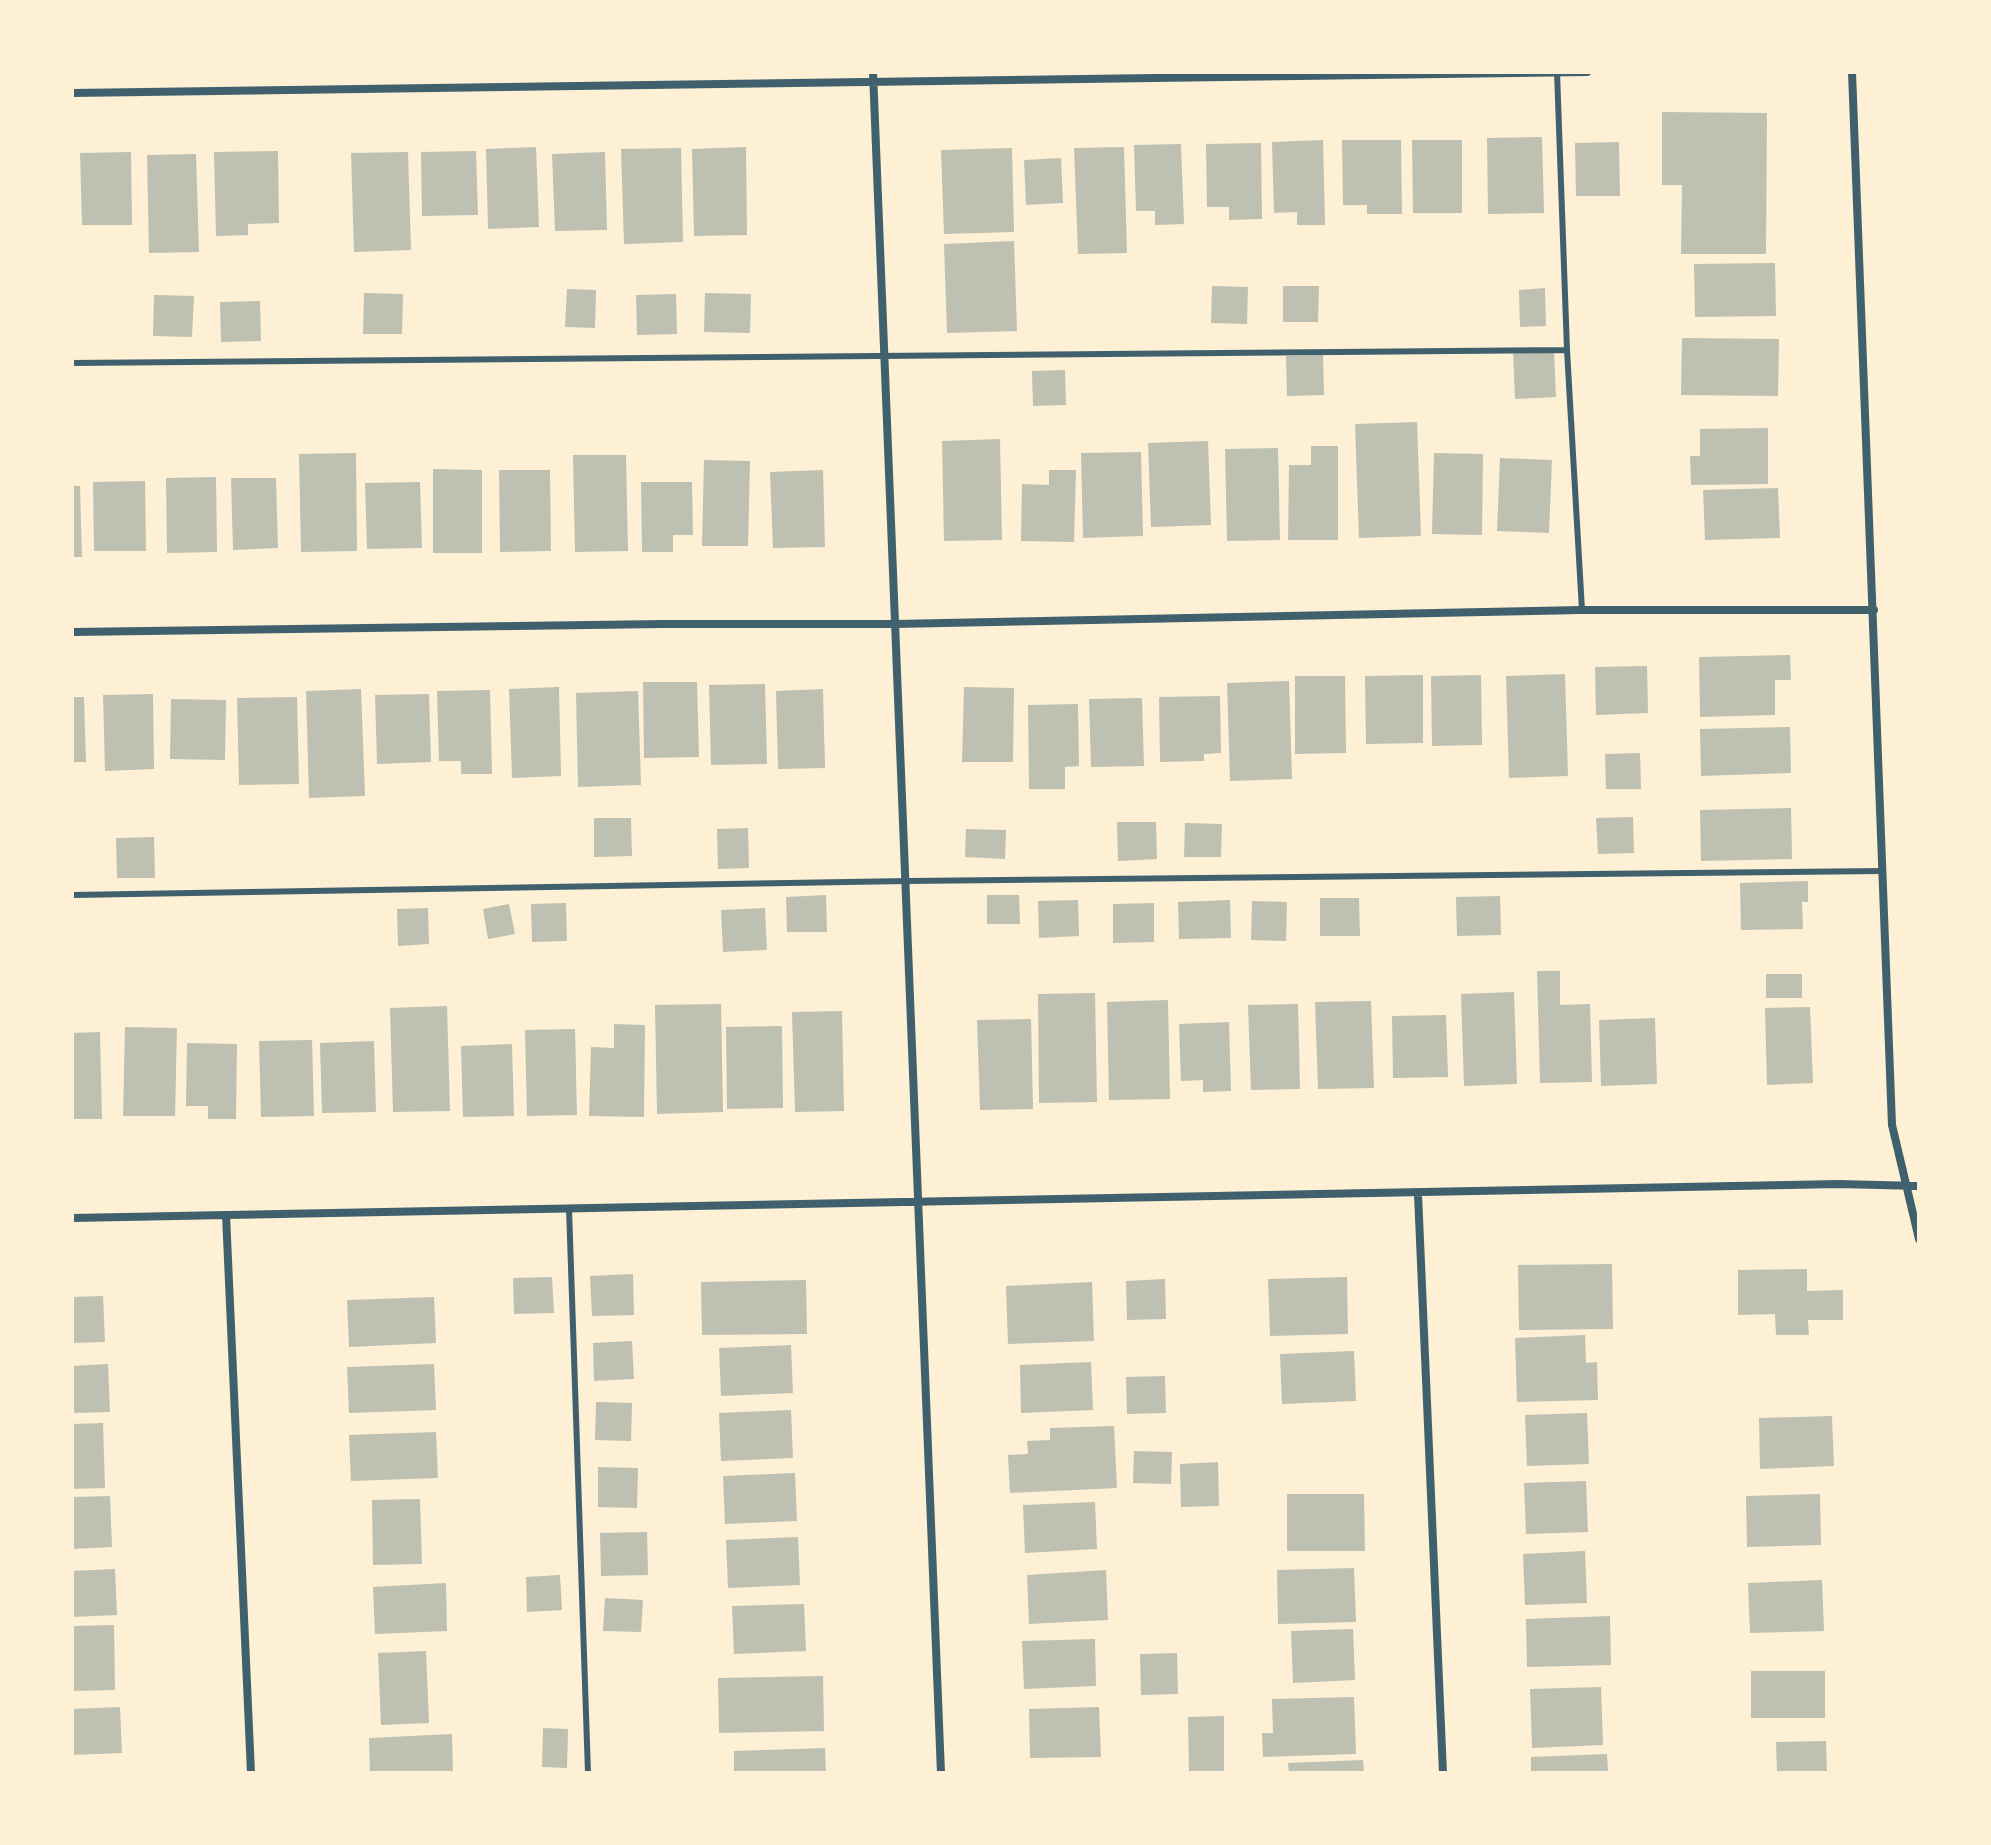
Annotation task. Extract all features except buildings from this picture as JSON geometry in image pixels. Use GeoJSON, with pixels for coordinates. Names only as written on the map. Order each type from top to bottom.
{"type":"FeatureCollection","features":[{"type":"Feature","properties":{"kind":"street"},"geometry":{"type":"LineString","coordinates":[[873,72],[941,1773]]}},
{"type":"Feature","properties":{"kind":"street"},"geometry":{"type":"LineString","coordinates":[[72,93],[1587,72]]}},
{"type":"Feature","properties":{"kind":"street"},"geometry":{"type":"LineString","coordinates":[[1852,72],[1892,1125],[1919,1239]]}},
{"type":"Feature","properties":{"kind":"street"},"geometry":{"type":"LineString","coordinates":[[72,632],[895,624],[1582,610],[1874,610]]}},
{"type":"Feature","properties":{"kind":"street"},"geometry":{"type":"LineString","coordinates":[[72,1218],[1839,1184],[1919,1186]]}},
{"type":"Feature","properties":{"kind":"street"},"geometry":{"type":"LineString","coordinates":[[1418,1194],[1443,1773]]}},
{"type":"Feature","properties":{"kind":"street"},"geometry":{"type":"LineString","coordinates":[[226,1215],[251,1773]]}},
{"type":"Feature","properties":{"kind":"lane"},"geometry":{"type":"LineString","coordinates":[[1557,72],[1567,350],[1582,610]]}},
{"type":"Feature","properties":{"kind":"lane"},"geometry":{"type":"LineString","coordinates":[[72,363],[1567,350]]}},
{"type":"Feature","properties":{"kind":"lane"},"geometry":{"type":"LineString","coordinates":[[72,895],[907,881],[1883,871]]}},
{"type":"Feature","properties":{"kind":"lane"},"geometry":{"type":"LineString","coordinates":[[569,1208],[588,1773]]}}]}
